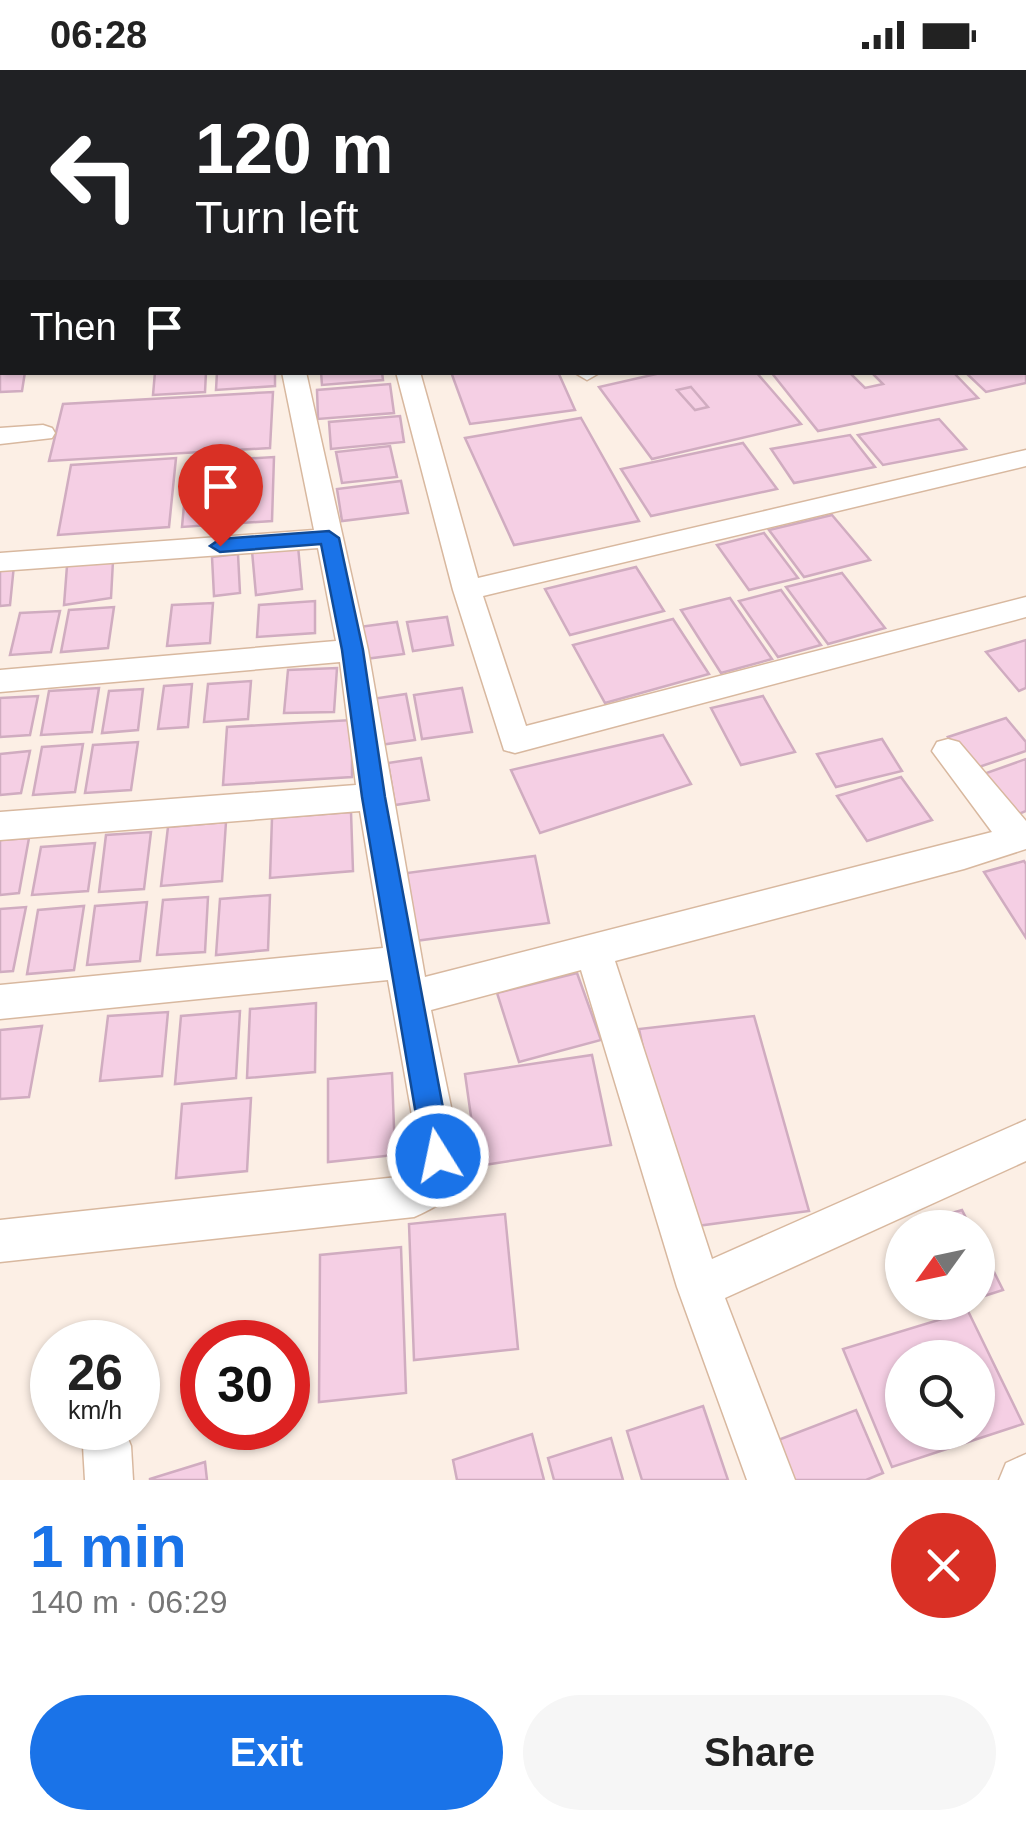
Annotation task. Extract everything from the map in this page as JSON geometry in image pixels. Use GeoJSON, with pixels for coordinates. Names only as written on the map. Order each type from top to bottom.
{"type":"FeatureCollection","features":[{"type":"Feature","properties":{"kind":"street"},"geometry":{"type":"LineString","coordinates":[[0,1241],[414,1196],[444,1175],[406,980],[352,650],[295,375]]}},
{"type":"Feature","properties":{"kind":"street"},"geometry":{"type":"LineString","coordinates":[[409,375],[467,590],[514,741],[1026,607]]}},
{"type":"Feature","properties":{"kind":"street"},"geometry":{"type":"LineString","coordinates":[[0,436],[43,432]]}},
{"type":"Feature","properties":{"kind":"street"},"geometry":{"type":"LineString","coordinates":[[467,590],[1026,458]]}},
{"type":"Feature","properties":{"kind":"street"},"geometry":{"type":"LineString","coordinates":[[0,562],[329,538]]}},
{"type":"Feature","properties":{"kind":"street"},"geometry":{"type":"LineString","coordinates":[[0,681],[352,650]]}},
{"type":"Feature","properties":{"kind":"street"},"geometry":{"type":"LineString","coordinates":[[0,1002],[406,980],[594,951],[1021,837],[948,750]]}},
{"type":"Feature","properties":{"kind":"street"},"geometry":{"type":"LineString","coordinates":[[0,826],[374,797]]}},
{"type":"Feature","properties":{"kind":"street"},"geometry":{"type":"LineString","coordinates":[[594,951],[698,1286],[771,1480]]}},
{"type":"Feature","properties":{"kind":"street"},"geometry":{"type":"LineString","coordinates":[[698,1286],[1026,1140]]}},
{"type":"Feature","properties":{"kind":"building"},"geometry":{"type":"Polygon","coordinates":[[[0,375],[25,375],[22,391],[0,392],[0,375]]]}},
{"type":"Feature","properties":{"kind":"building"},"geometry":{"type":"Polygon","coordinates":[[[155,375],[206,375],[205,392],[153,395],[155,375]]]}},
{"type":"Feature","properties":{"kind":"building"},"geometry":{"type":"Polygon","coordinates":[[[217,375],[275,375],[275,386],[216,390],[217,375]]]}},
{"type":"Feature","properties":{"kind":"building"},"geometry":{"type":"Polygon","coordinates":[[[321,375],[382,375],[383,380],[322,385],[321,375]]]}},
{"type":"Feature","properties":{"kind":"building"},"geometry":{"type":"Polygon","coordinates":[[[452,375],[559,375],[575,410],[470,424],[452,375]]]}},
{"type":"Feature","properties":{"kind":"building"},"geometry":{"type":"Polygon","coordinates":[[[652,375],[759,375],[801,424],[652,459],[599,387],[652,375]]]}},
{"type":"Feature","properties":{"kind":"building"},"geometry":{"type":"Polygon","coordinates":[[[773,375],[852,375],[865,388],[883,384],[874,375],[956,375],[978,398],[818,431],[773,375]]]}},
{"type":"Feature","properties":{"kind":"building"},"geometry":{"type":"Polygon","coordinates":[[[968,375],[1026,375],[1026,383],[986,392],[968,375]]]}},
{"type":"Feature","properties":{"kind":"building"},"geometry":{"type":"Polygon","coordinates":[[[390,384],[394,413],[318,419],[317,390],[390,384]]]}},
{"type":"Feature","properties":{"kind":"building"},"geometry":{"type":"Polygon","coordinates":[[[691,387],[708,407],[695,410],[677,390],[691,387]]]}},
{"type":"Feature","properties":{"kind":"building"},"geometry":{"type":"Polygon","coordinates":[[[273,392],[270,448],[49,461],[63,404],[273,392]]]}},
{"type":"Feature","properties":{"kind":"building"},"geometry":{"type":"Polygon","coordinates":[[[400,416],[404,442],[331,449],[329,422],[400,416]]]}},
{"type":"Feature","properties":{"kind":"building"},"geometry":{"type":"Polygon","coordinates":[[[581,418],[639,521],[514,545],[465,438],[581,418]]]}},
{"type":"Feature","properties":{"kind":"building"},"geometry":{"type":"Polygon","coordinates":[[[939,419],[966,449],[883,465],[858,435],[939,419]]]}},
{"type":"Feature","properties":{"kind":"building"},"geometry":{"type":"Polygon","coordinates":[[[850,435],[875,467],[794,483],[771,449],[850,435]]]}},
{"type":"Feature","properties":{"kind":"building"},"geometry":{"type":"Polygon","coordinates":[[[743,443],[777,489],[651,516],[621,469],[743,443]]]}},
{"type":"Feature","properties":{"kind":"building"},"geometry":{"type":"Polygon","coordinates":[[[390,446],[397,477],[342,483],[336,452],[390,446]]]}},
{"type":"Feature","properties":{"kind":"building"},"geometry":{"type":"Polygon","coordinates":[[[274,457],[272,521],[182,527],[188,462],[274,457]]]}},
{"type":"Feature","properties":{"kind":"building"},"geometry":{"type":"Polygon","coordinates":[[[176,458],[169,527],[58,535],[71,465],[176,458]]]}},
{"type":"Feature","properties":{"kind":"building"},"geometry":{"type":"Polygon","coordinates":[[[401,481],[408,513],[342,521],[337,489],[401,481]]]}},
{"type":"Feature","properties":{"kind":"building"},"geometry":{"type":"Polygon","coordinates":[[[832,515],[870,560],[804,577],[769,530],[832,515]]]}},
{"type":"Feature","properties":{"kind":"building"},"geometry":{"type":"Polygon","coordinates":[[[764,533],[798,578],[749,590],[717,545],[764,533]]]}},
{"type":"Feature","properties":{"kind":"building"},"geometry":{"type":"Polygon","coordinates":[[[298,546],[302,589],[256,595],[252,551],[298,546]]]}},
{"type":"Feature","properties":{"kind":"building"},"geometry":{"type":"Polygon","coordinates":[[[238,554],[240,593],[214,596],[212,557],[238,554]]]}},
{"type":"Feature","properties":{"kind":"building"},"geometry":{"type":"Polygon","coordinates":[[[113,561],[111,598],[64,605],[67,566],[113,561]]]}},
{"type":"Feature","properties":{"kind":"building"},"geometry":{"type":"Polygon","coordinates":[[[14,565],[10,605],[0,606],[0,567],[14,565]]]}},
{"type":"Feature","properties":{"kind":"building"},"geometry":{"type":"Polygon","coordinates":[[[636,567],[664,611],[570,635],[545,589],[636,567]]]}},
{"type":"Feature","properties":{"kind":"building"},"geometry":{"type":"Polygon","coordinates":[[[842,573],[885,628],[828,644],[786,587],[842,573]]]}},
{"type":"Feature","properties":{"kind":"building"},"geometry":{"type":"Polygon","coordinates":[[[781,590],[821,645],[778,657],[739,601],[781,590]]]}},
{"type":"Feature","properties":{"kind":"building"},"geometry":{"type":"Polygon","coordinates":[[[730,598],[772,659],[721,673],[681,610],[730,598]]]}},
{"type":"Feature","properties":{"kind":"building"},"geometry":{"type":"Polygon","coordinates":[[[315,601],[315,633],[257,637],[259,605],[315,601]]]}},
{"type":"Feature","properties":{"kind":"building"},"geometry":{"type":"Polygon","coordinates":[[[213,603],[210,643],[167,646],[172,605],[213,603]]]}},
{"type":"Feature","properties":{"kind":"building"},"geometry":{"type":"Polygon","coordinates":[[[114,607],[108,648],[61,652],[69,610],[114,607]]]}},
{"type":"Feature","properties":{"kind":"building"},"geometry":{"type":"Polygon","coordinates":[[[60,611],[51,652],[10,655],[20,613],[60,611]]]}},
{"type":"Feature","properties":{"kind":"building"},"geometry":{"type":"Polygon","coordinates":[[[447,617],[453,645],[413,651],[407,622],[447,617]]]}},
{"type":"Feature","properties":{"kind":"building"},"geometry":{"type":"Polygon","coordinates":[[[673,619],[709,674],[605,703],[573,645],[673,619]]]}},
{"type":"Feature","properties":{"kind":"building"},"geometry":{"type":"Polygon","coordinates":[[[397,622],[404,654],[365,659],[359,627],[397,622]]]}},
{"type":"Feature","properties":{"kind":"building"},"geometry":{"type":"Polygon","coordinates":[[[1026,640],[1026,688],[1019,691],[986,652],[1026,640]]]}},
{"type":"Feature","properties":{"kind":"building"},"geometry":{"type":"Polygon","coordinates":[[[337,668],[334,712],[284,713],[288,670],[337,668]]]}},
{"type":"Feature","properties":{"kind":"building"},"geometry":{"type":"Polygon","coordinates":[[[251,681],[248,719],[204,722],[208,684],[251,681]]]}},
{"type":"Feature","properties":{"kind":"building"},"geometry":{"type":"Polygon","coordinates":[[[192,684],[188,727],[158,729],[164,686],[192,684]]]}},
{"type":"Feature","properties":{"kind":"building"},"geometry":{"type":"Polygon","coordinates":[[[99,688],[92,732],[41,735],[49,691],[99,688]]]}},
{"type":"Feature","properties":{"kind":"building"},"geometry":{"type":"Polygon","coordinates":[[[462,688],[472,732],[422,739],[414,695],[462,688]]]}},
{"type":"Feature","properties":{"kind":"building"},"geometry":{"type":"Polygon","coordinates":[[[143,689],[138,730],[102,733],[109,691],[143,689]]]}},
{"type":"Feature","properties":{"kind":"building"},"geometry":{"type":"Polygon","coordinates":[[[406,694],[415,740],[380,745],[372,699],[406,694]]]}},
{"type":"Feature","properties":{"kind":"building"},"geometry":{"type":"Polygon","coordinates":[[[38,696],[30,735],[0,737],[0,698],[38,696]]]}},
{"type":"Feature","properties":{"kind":"building"},"geometry":{"type":"Polygon","coordinates":[[[763,696],[795,752],[741,765],[711,708],[763,696]]]}},
{"type":"Feature","properties":{"kind":"building"},"geometry":{"type":"Polygon","coordinates":[[[1006,718],[1026,742],[1026,751],[973,769],[948,737],[1006,718]]]}},
{"type":"Feature","properties":{"kind":"building"},"geometry":{"type":"Polygon","coordinates":[[[352,720],[352,777],[223,785],[227,727],[352,720]]]}},
{"type":"Feature","properties":{"kind":"building"},"geometry":{"type":"Polygon","coordinates":[[[663,735],[691,784],[540,833],[511,770],[663,735]]]}},
{"type":"Feature","properties":{"kind":"building"},"geometry":{"type":"Polygon","coordinates":[[[882,739],[902,771],[836,787],[817,754],[882,739]]]}},
{"type":"Feature","properties":{"kind":"building"},"geometry":{"type":"Polygon","coordinates":[[[138,742],[131,790],[85,793],[93,745],[138,742]]]}},
{"type":"Feature","properties":{"kind":"building"},"geometry":{"type":"Polygon","coordinates":[[[83,744],[75,792],[33,795],[42,747],[83,744]]]}},
{"type":"Feature","properties":{"kind":"building"},"geometry":{"type":"Polygon","coordinates":[[[30,751],[21,793],[0,795],[0,754],[30,751]]]}},
{"type":"Feature","properties":{"kind":"building"},"geometry":{"type":"Polygon","coordinates":[[[421,758],[429,800],[395,805],[388,763],[421,758]]]}},
{"type":"Feature","properties":{"kind":"building"},"geometry":{"type":"Polygon","coordinates":[[[1026,759],[1026,811],[1009,818],[975,777],[1026,759]]]}},
{"type":"Feature","properties":{"kind":"building"},"geometry":{"type":"Polygon","coordinates":[[[901,777],[932,820],[867,841],[837,796],[901,777]]]}},
{"type":"Feature","properties":{"kind":"building"},"geometry":{"type":"Polygon","coordinates":[[[351,812],[353,871],[270,878],[272,818],[351,812]]]}},
{"type":"Feature","properties":{"kind":"building"},"geometry":{"type":"Polygon","coordinates":[[[226,822],[222,881],[161,886],[168,827],[226,822]]]}},
{"type":"Feature","properties":{"kind":"building"},"geometry":{"type":"Polygon","coordinates":[[[151,832],[144,889],[99,892],[106,835],[151,832]]]}},
{"type":"Feature","properties":{"kind":"building"},"geometry":{"type":"Polygon","coordinates":[[[29,838],[19,893],[0,895],[0,840],[29,838]]]}},
{"type":"Feature","properties":{"kind":"building"},"geometry":{"type":"Polygon","coordinates":[[[95,843],[88,891],[32,895],[41,847],[95,843]]]}},
{"type":"Feature","properties":{"kind":"building"},"geometry":{"type":"Polygon","coordinates":[[[535,856],[549,923],[415,941],[407,873],[535,856]]]}},
{"type":"Feature","properties":{"kind":"building"},"geometry":{"type":"Polygon","coordinates":[[[1024,861],[1026,864],[1026,938],[984,872],[1024,861]]]}},
{"type":"Feature","properties":{"kind":"building"},"geometry":{"type":"Polygon","coordinates":[[[270,895],[268,950],[216,955],[220,899],[270,895]]]}},
{"type":"Feature","properties":{"kind":"building"},"geometry":{"type":"Polygon","coordinates":[[[208,897],[205,952],[157,955],[163,900],[208,897]]]}},
{"type":"Feature","properties":{"kind":"building"},"geometry":{"type":"Polygon","coordinates":[[[147,902],[140,961],[87,965],[95,906],[147,902]]]}},
{"type":"Feature","properties":{"kind":"building"},"geometry":{"type":"Polygon","coordinates":[[[84,906],[74,970],[27,974],[38,910],[84,906]]]}},
{"type":"Feature","properties":{"kind":"building"},"geometry":{"type":"Polygon","coordinates":[[[26,907],[13,971],[0,972],[0,909],[26,907]]]}},
{"type":"Feature","properties":{"kind":"building"},"geometry":{"type":"Polygon","coordinates":[[[577,973],[601,1040],[519,1062],[497,993],[577,973]]]}},
{"type":"Feature","properties":{"kind":"building"},"geometry":{"type":"Polygon","coordinates":[[[316,1003],[315,1072],[247,1078],[250,1009],[316,1003]]]}},
{"type":"Feature","properties":{"kind":"building"},"geometry":{"type":"Polygon","coordinates":[[[240,1011],[236,1078],[175,1084],[181,1016],[240,1011]]]}},
{"type":"Feature","properties":{"kind":"building"},"geometry":{"type":"Polygon","coordinates":[[[168,1012],[162,1076],[100,1081],[108,1016],[168,1012]]]}},
{"type":"Feature","properties":{"kind":"building"},"geometry":{"type":"Polygon","coordinates":[[[754,1016],[809,1211],[682,1228],[639,1029],[754,1016]]]}},
{"type":"Feature","properties":{"kind":"building"},"geometry":{"type":"Polygon","coordinates":[[[42,1026],[29,1097],[0,1099],[0,1030],[42,1026]]]}},
{"type":"Feature","properties":{"kind":"building"},"geometry":{"type":"Polygon","coordinates":[[[592,1055],[611,1145],[478,1166],[465,1074],[592,1055]]]}},
{"type":"Feature","properties":{"kind":"building"},"geometry":{"type":"Polygon","coordinates":[[[392,1073],[395,1155],[328,1162],[328,1079],[392,1073]]]}},
{"type":"Feature","properties":{"kind":"building"},"geometry":{"type":"Polygon","coordinates":[[[251,1098],[247,1171],[176,1178],[182,1104],[251,1098]]]}},
{"type":"Feature","properties":{"kind":"building"},"geometry":{"type":"Polygon","coordinates":[[[505,1214],[518,1349],[414,1360],[409,1224],[505,1214]]]}},
{"type":"Feature","properties":{"kind":"building"},"geometry":{"type":"Polygon","coordinates":[[[401,1247],[406,1393],[319,1402],[320,1255],[401,1247]]]}},
{"type":"Feature","properties":{"kind":"building"},"geometry":{"type":"Polygon","coordinates":[[[995,1274],[1003,1290],[995,1293],[995,1274]]]}},
{"type":"Feature","properties":{"kind":"building"},"geometry":{"type":"Polygon","coordinates":[[[938,1320],[972,1320],[982,1340],[885,1340],[885,1450],[944,1450],[892,1467],[843,1349],[938,1320]]]}},
{"type":"Feature","properties":{"kind":"building"},"geometry":{"type":"Polygon","coordinates":[[[995,1366],[1023,1424],[995,1433],[995,1366]]]}},
{"type":"Feature","properties":{"kind":"building"},"geometry":{"type":"Polygon","coordinates":[[[703,1406],[728,1480],[642,1480],[627,1431],[703,1406]]]}},
{"type":"Feature","properties":{"kind":"building"},"geometry":{"type":"Polygon","coordinates":[[[856,1410],[883,1473],[866,1480],[788,1480],[773,1442],[856,1410]]]}},
{"type":"Feature","properties":{"kind":"building"},"geometry":{"type":"Polygon","coordinates":[[[532,1434],[544,1480],[457,1480],[453,1460],[532,1434]]]}},
{"type":"Feature","properties":{"kind":"building"},"geometry":{"type":"Polygon","coordinates":[[[611,1438],[623,1480],[554,1480],[548,1458],[611,1438]]]}},
{"type":"Feature","properties":{"kind":"building"},"geometry":{"type":"Polygon","coordinates":[[[205,1462],[207,1480],[150,1480],[150,1479],[205,1462]]]}},
{"type":"Feature","properties":{"kind":"route"},"geometry":{"type":"LineString","coordinates":[[220,546],[329,538],[352,650],[438,1156]]}}]}
